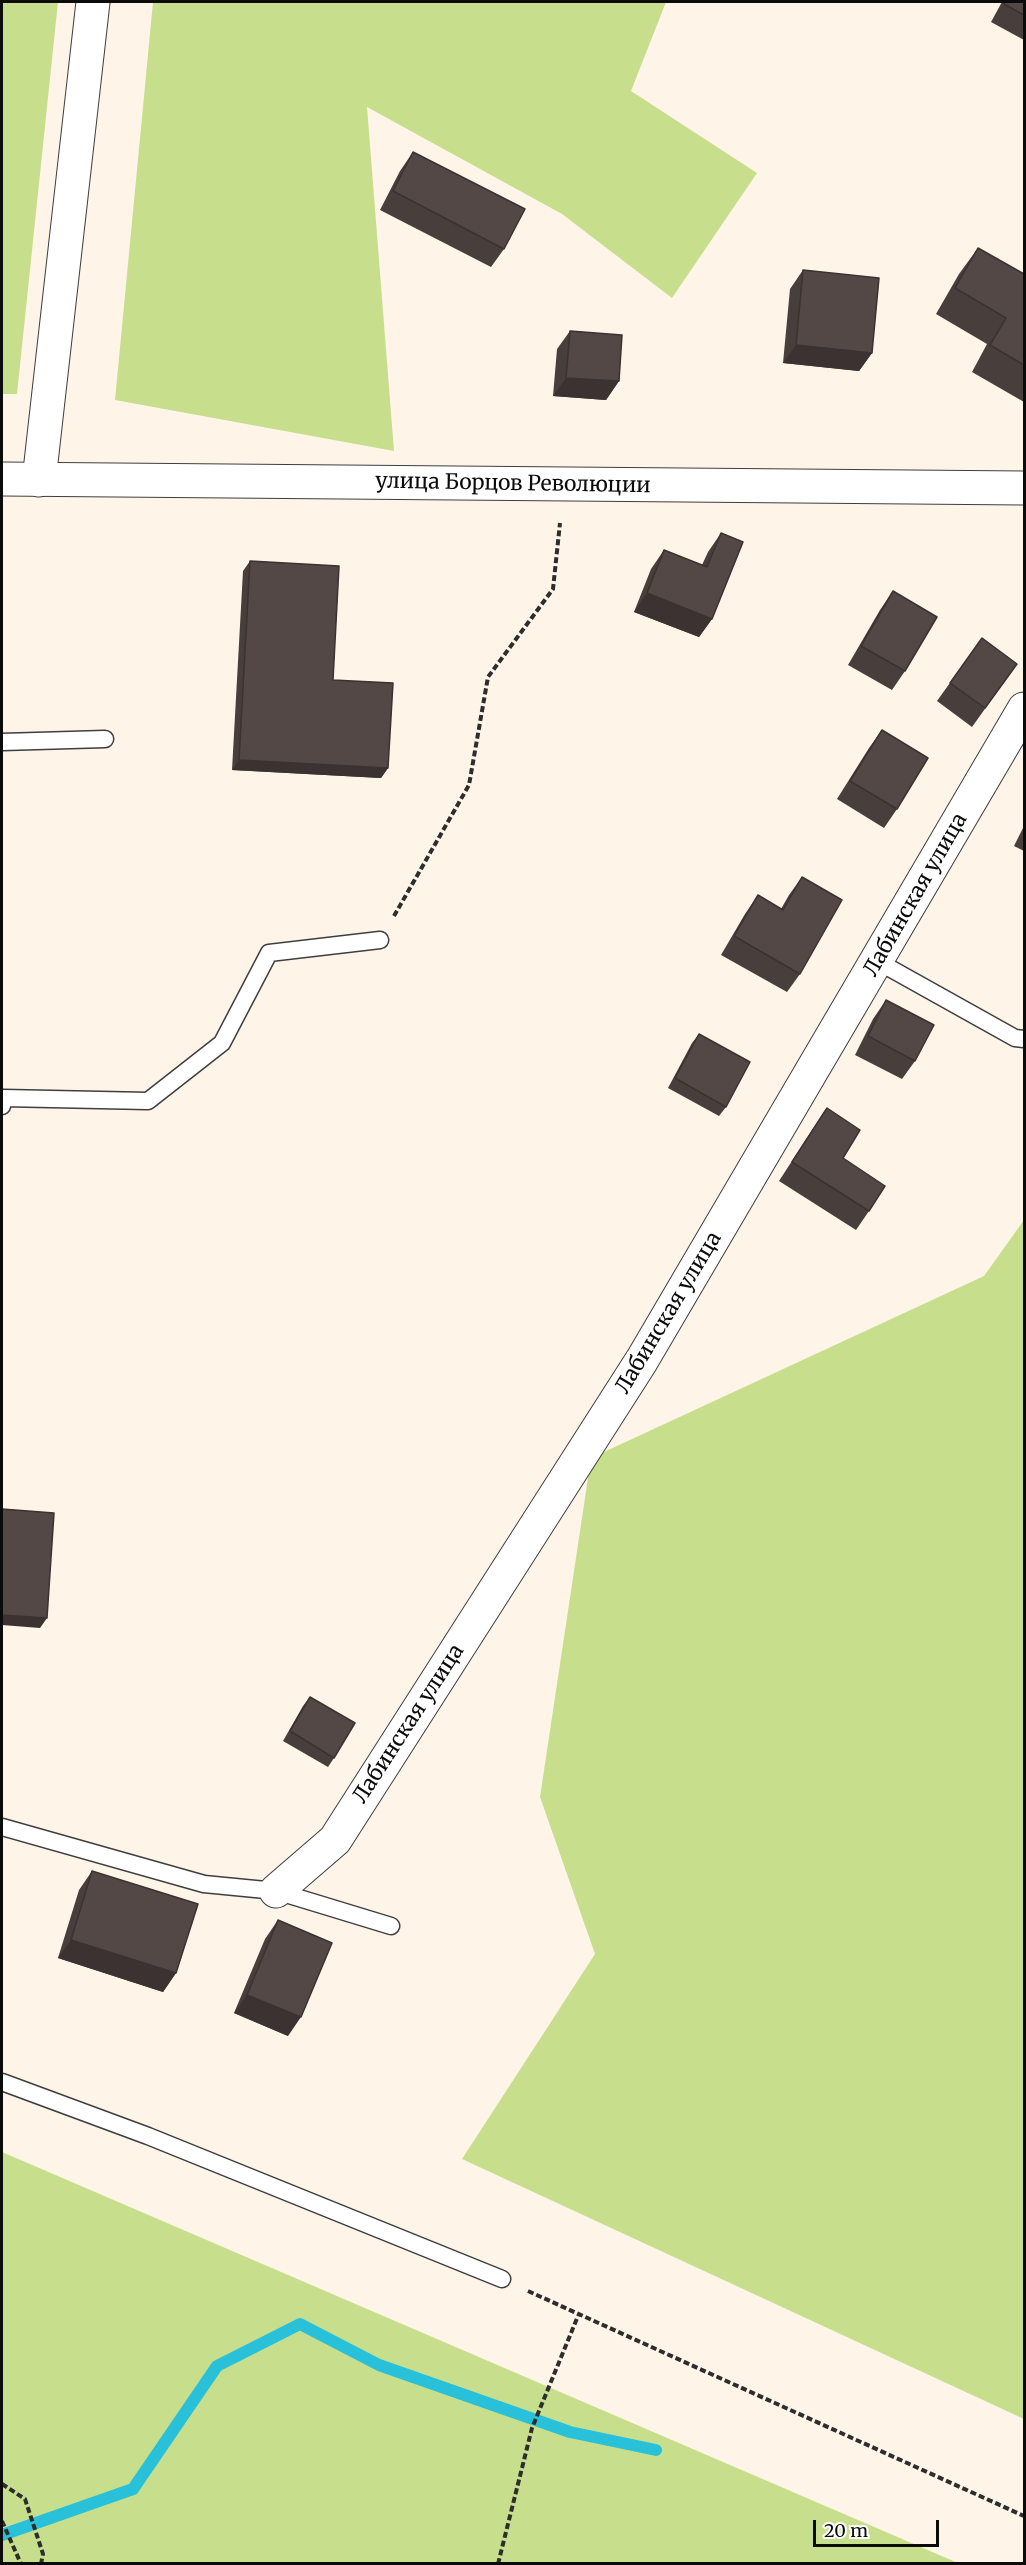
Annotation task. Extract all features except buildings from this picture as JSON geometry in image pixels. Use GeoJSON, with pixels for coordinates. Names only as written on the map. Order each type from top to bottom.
{"type":"FeatureCollection","features":[{"type":"Feature","properties":{"kind":"street"},"geometry":{"type":"LineString","coordinates":[[39,480],[93,2]]}},
{"type":"Feature","properties":{"kind":"street","name":"улица Борцов Революции"},"geometry":{"type":"LineString","coordinates":[[2,479],[1024,489]]}},
{"type":"Feature","properties":{"kind":"street","name":"Лабинская улица"},"geometry":{"type":"LineString","coordinates":[[276,1891],[335,1840],[642,1360],[1024,709]]}},
{"type":"Feature","properties":{"kind":"lane"},"geometry":{"type":"LineString","coordinates":[[2,742],[105,739]]}},
{"type":"Feature","properties":{"kind":"lane"},"geometry":{"type":"LineString","coordinates":[[2,1106],[3,1098],[148,1101],[222,1043],[269,953],[380,940]]}},
{"type":"Feature","properties":{"kind":"lane"},"geometry":{"type":"LineString","coordinates":[[877,961],[1015,1038],[1024,1040]]}},
{"type":"Feature","properties":{"kind":"lane"},"geometry":{"type":"LineString","coordinates":[[2,1827],[204,1884],[276,1891],[391,1926]]}},
{"type":"Feature","properties":{"kind":"lane"},"geometry":{"type":"LineString","coordinates":[[2,2082],[148,2136],[502,2279]]}},
{"type":"Feature","properties":{"kind":"path"},"geometry":{"type":"LineString","coordinates":[[380,940],[469,785],[488,677],[553,589],[564,484]]}},
{"type":"Feature","properties":{"kind":"path"},"geometry":{"type":"LineString","coordinates":[[502,2279],[578,2316],[1024,2516]]}},
{"type":"Feature","properties":{"kind":"path"},"geometry":{"type":"LineString","coordinates":[[498,2564],[532,2428],[578,2316]]}},
{"type":"Feature","properties":{"kind":"path"},"geometry":{"type":"LineString","coordinates":[[2,2484],[25,2499],[43,2554],[41,2564]]}},
{"type":"Feature","properties":{"kind":"path"},"geometry":{"type":"LineString","coordinates":[[2,2522],[21,2564]]}},
{"type":"Feature","properties":{"kind":"green space"},"geometry":{"type":"Polygon","coordinates":[[[2,2],[58,2],[17,394],[2,394],[2,2]]]}},
{"type":"Feature","properties":{"kind":"green space"},"geometry":{"type":"Polygon","coordinates":[[[153,2],[666,2],[631,91],[757,173],[672,298],[562,214],[367,107],[394,451],[115,400],[153,2]]]}},
{"type":"Feature","properties":{"kind":"green space"},"geometry":{"type":"Polygon","coordinates":[[[1024,1220],[1024,2419],[462,2159],[595,1954],[540,1797],[591,1458],[984,1276],[1024,1220]]]}},
{"type":"Feature","properties":{"kind":"green space"},"geometry":{"type":"Polygon","coordinates":[[[2,2152],[958,2563],[2,2563],[2,2152]]]}},
{"type":"Feature","properties":{"kind":"waterway"},"geometry":{"type":"LineString","coordinates":[[2,2535],[133,2489],[217,2366],[300,2324],[379,2365],[570,2432],[656,2450]]}}]}
